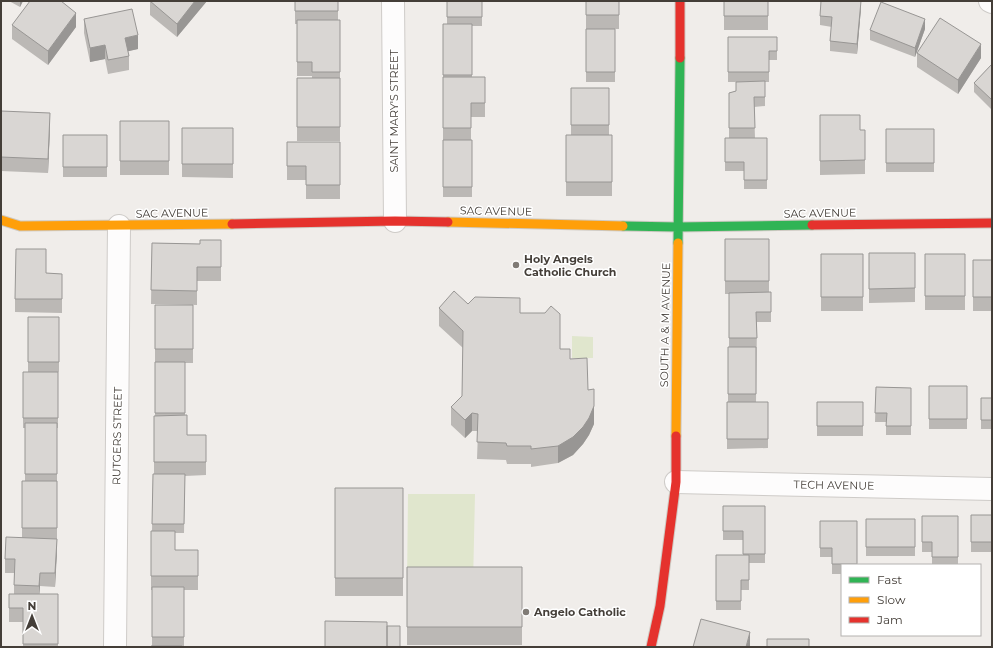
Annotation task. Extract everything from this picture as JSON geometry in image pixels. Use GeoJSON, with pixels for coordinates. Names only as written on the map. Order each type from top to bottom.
{"type":"FeatureCollection","features":[{"type":"Feature","properties":{"kind":"street","name":"SAINT MARY'S STREET"},"geometry":{"type":"LineString","coordinates":[[393,1],[395,221]]}},
{"type":"Feature","properties":{"kind":"street","name":"SOUTH A & M AVENUE"},"geometry":{"type":"LineString","coordinates":[[651,647],[660,606],[676,482],[680,1]]}},
{"type":"Feature","properties":{"kind":"street","name":"SAC AVENUE"},"geometry":{"type":"LineString","coordinates":[[1,220],[20,226],[119,226],[395,221],[678,227],[992,223]]}},
{"type":"Feature","properties":{"kind":"street","name":"RUTGERS STREET"},"geometry":{"type":"LineString","coordinates":[[115,647],[119,226]]}},
{"type":"Feature","properties":{"kind":"street","name":"TECH AVENUE"},"geometry":{"type":"LineString","coordinates":[[676,482],[992,489]]}},
{"type":"Feature","properties":{"kind":"green space"},"geometry":{"type":"Polygon","coordinates":[[[572,336],[593,337],[593,358],[572,358],[572,336]]]}},
{"type":"Feature","properties":{"kind":"green space"},"geometry":{"type":"Polygon","coordinates":[[[408,494],[475,494],[473,585],[407,585],[408,494]]]}},
{"type":"Feature","properties":{"kind":"building"},"geometry":{"type":"Polygon","coordinates":[[[30,1],[61,1],[76,13],[48,51],[12,25],[30,1]]]}},
{"type":"Feature","properties":{"kind":"building"},"geometry":{"type":"Polygon","coordinates":[[[150,1],[195,1],[177,24],[150,1]]]}},
{"type":"Feature","properties":{"kind":"building"},"geometry":{"type":"Polygon","coordinates":[[[295,1],[338,1],[338,11],[295,11],[295,1]]]}},
{"type":"Feature","properties":{"kind":"building"},"geometry":{"type":"Polygon","coordinates":[[[447,1],[482,1],[482,17],[447,17],[447,1]]]}},
{"type":"Feature","properties":{"kind":"building"},"geometry":{"type":"Polygon","coordinates":[[[586,1],[619,1],[619,15],[586,15],[586,1]]]}},
{"type":"Feature","properties":{"kind":"building"},"geometry":{"type":"Polygon","coordinates":[[[724,1],[768,1],[768,16],[724,16],[724,1]]]}},
{"type":"Feature","properties":{"kind":"building"},"geometry":{"type":"Polygon","coordinates":[[[821,1],[861,1],[857,44],[830,41],[832,17],[820,16],[821,1]]]}},
{"type":"Feature","properties":{"kind":"building"},"geometry":{"type":"Polygon","coordinates":[[[881,2],[925,19],[915,48],[870,30],[881,2]]]}},
{"type":"Feature","properties":{"kind":"building"},"geometry":{"type":"Polygon","coordinates":[[[132,9],[138,35],[125,38],[129,56],[108,60],[105,45],[90,48],[84,19],[132,9]]]}},
{"type":"Feature","properties":{"kind":"building"},"geometry":{"type":"Polygon","coordinates":[[[940,18],[981,44],[958,80],[917,53],[940,18]]]}},
{"type":"Feature","properties":{"kind":"building"},"geometry":{"type":"Polygon","coordinates":[[[297,20],[340,20],[340,72],[312,72],[312,62],[297,62],[297,20]]]}},
{"type":"Feature","properties":{"kind":"building"},"geometry":{"type":"Polygon","coordinates":[[[443,24],[472,24],[472,75],[443,75],[443,24]]]}},
{"type":"Feature","properties":{"kind":"building"},"geometry":{"type":"Polygon","coordinates":[[[586,29],[615,29],[615,72],[586,72],[586,29]]]}},
{"type":"Feature","properties":{"kind":"building"},"geometry":{"type":"Polygon","coordinates":[[[728,37],[777,37],[777,51],[769,51],[769,72],[728,72],[728,37]]]}},
{"type":"Feature","properties":{"kind":"building"},"geometry":{"type":"Polygon","coordinates":[[[992,64],[992,100],[974,83],[992,64]]]}},
{"type":"Feature","properties":{"kind":"building"},"geometry":{"type":"Polygon","coordinates":[[[443,77],[485,77],[485,103],[471,103],[471,128],[443,128],[443,77]]]}},
{"type":"Feature","properties":{"kind":"building"},"geometry":{"type":"Polygon","coordinates":[[[297,78],[340,78],[340,127],[297,127],[297,78]]]}},
{"type":"Feature","properties":{"kind":"building"},"geometry":{"type":"Polygon","coordinates":[[[765,81],[765,97],[754,97],[755,128],[729,128],[729,93],[736,91],[736,82],[765,81]]]}},
{"type":"Feature","properties":{"kind":"building"},"geometry":{"type":"Polygon","coordinates":[[[571,88],[609,88],[609,125],[571,125],[571,88]]]}},
{"type":"Feature","properties":{"kind":"building"},"geometry":{"type":"Polygon","coordinates":[[[1,111],[50,113],[48,159],[1,157],[1,111]]]}},
{"type":"Feature","properties":{"kind":"building"},"geometry":{"type":"Polygon","coordinates":[[[820,115],[860,115],[860,130],[865,130],[865,160],[820,161],[820,115]]]}},
{"type":"Feature","properties":{"kind":"building"},"geometry":{"type":"Polygon","coordinates":[[[120,121],[169,121],[169,161],[120,161],[120,121]]]}},
{"type":"Feature","properties":{"kind":"building"},"geometry":{"type":"Polygon","coordinates":[[[182,128],[233,128],[233,164],[182,164],[182,128]]]}},
{"type":"Feature","properties":{"kind":"building"},"geometry":{"type":"Polygon","coordinates":[[[886,129],[934,129],[934,163],[886,163],[886,129]]]}},
{"type":"Feature","properties":{"kind":"building"},"geometry":{"type":"Polygon","coordinates":[[[63,135],[107,135],[107,167],[63,167],[63,135]]]}},
{"type":"Feature","properties":{"kind":"building"},"geometry":{"type":"Polygon","coordinates":[[[566,135],[612,135],[612,182],[566,182],[566,135]]]}},
{"type":"Feature","properties":{"kind":"building"},"geometry":{"type":"Polygon","coordinates":[[[725,138],[767,138],[767,180],[744,180],[744,162],[725,162],[725,138]]]}},
{"type":"Feature","properties":{"kind":"building"},"geometry":{"type":"Polygon","coordinates":[[[443,140],[472,140],[472,187],[443,187],[443,140]]]}},
{"type":"Feature","properties":{"kind":"building"},"geometry":{"type":"Polygon","coordinates":[[[287,142],[340,142],[340,185],[306,185],[306,166],[287,166],[287,142]]]}},
{"type":"Feature","properties":{"kind":"building"},"geometry":{"type":"Polygon","coordinates":[[[725,239],[769,239],[769,281],[725,281],[725,239]]]}},
{"type":"Feature","properties":{"kind":"building"},"geometry":{"type":"Polygon","coordinates":[[[200,240],[221,240],[221,267],[197,267],[197,291],[151,290],[152,243],[200,244],[200,240]]]}},
{"type":"Feature","properties":{"kind":"building"},"geometry":{"type":"Polygon","coordinates":[[[16,249],[46,249],[46,273],[62,274],[62,299],[15,299],[16,249]]]}},
{"type":"Feature","properties":{"kind":"building"},"geometry":{"type":"Polygon","coordinates":[[[869,253],[915,253],[915,288],[869,289],[869,253]]]}},
{"type":"Feature","properties":{"kind":"building"},"geometry":{"type":"Polygon","coordinates":[[[821,254],[863,254],[863,297],[821,297],[821,254]]]}},
{"type":"Feature","properties":{"kind":"building"},"geometry":{"type":"Polygon","coordinates":[[[925,254],[965,254],[965,296],[925,296],[925,254]]]}},
{"type":"Feature","properties":{"kind":"building"},"geometry":{"type":"Polygon","coordinates":[[[973,260],[992,260],[992,297],[973,297],[973,260]]]}},
{"type":"Feature","properties":{"kind":"building"},"geometry":{"type":"Polygon","coordinates":[[[454,291],[468,304],[475,297],[520,298],[520,313],[545,313],[551,306],[560,314],[560,349],[570,349],[570,359],[587,358],[588,390],[594,389],[594,406],[589,418],[583,427],[573,437],[558,446],[531,449],[531,446],[507,446],[506,443],[477,442],[478,414],[472,413],[465,420],[451,407],[462,396],[463,331],[439,308],[454,291]]]}},
{"type":"Feature","properties":{"kind":"building"},"geometry":{"type":"Polygon","coordinates":[[[771,292],[771,312],[756,312],[757,338],[729,338],[729,293],[771,292]]]}},
{"type":"Feature","properties":{"kind":"building"},"geometry":{"type":"Polygon","coordinates":[[[155,305],[193,305],[193,349],[155,349],[155,305]]]}},
{"type":"Feature","properties":{"kind":"building"},"geometry":{"type":"Polygon","coordinates":[[[28,317],[59,317],[59,362],[28,362],[28,317]]]}},
{"type":"Feature","properties":{"kind":"building"},"geometry":{"type":"Polygon","coordinates":[[[728,347],[756,347],[756,394],[728,394],[728,347]]]}},
{"type":"Feature","properties":{"kind":"building"},"geometry":{"type":"Polygon","coordinates":[[[155,362],[185,362],[185,413],[155,413],[155,362]]]}},
{"type":"Feature","properties":{"kind":"building"},"geometry":{"type":"Polygon","coordinates":[[[23,372],[58,372],[58,418],[23,418],[23,372]]]}},
{"type":"Feature","properties":{"kind":"building"},"geometry":{"type":"Polygon","coordinates":[[[929,386],[967,386],[967,419],[929,419],[929,386]]]}},
{"type":"Feature","properties":{"kind":"building"},"geometry":{"type":"Polygon","coordinates":[[[876,387],[911,388],[911,426],[886,426],[887,413],[875,413],[876,387]]]}},
{"type":"Feature","properties":{"kind":"building"},"geometry":{"type":"Polygon","coordinates":[[[981,398],[992,398],[992,420],[981,420],[981,398]]]}},
{"type":"Feature","properties":{"kind":"building"},"geometry":{"type":"Polygon","coordinates":[[[727,402],[768,402],[768,439],[727,439],[727,402]]]}},
{"type":"Feature","properties":{"kind":"building"},"geometry":{"type":"Polygon","coordinates":[[[817,402],[863,402],[863,426],[817,426],[817,402]]]}},
{"type":"Feature","properties":{"kind":"building"},"geometry":{"type":"Polygon","coordinates":[[[187,415],[187,435],[206,435],[206,462],[154,462],[154,416],[187,415]]]}},
{"type":"Feature","properties":{"kind":"building"},"geometry":{"type":"Polygon","coordinates":[[[25,423],[57,423],[57,474],[25,474],[25,423]]]}},
{"type":"Feature","properties":{"kind":"building"},"geometry":{"type":"Polygon","coordinates":[[[153,474],[185,474],[184,524],[152,524],[153,474]]]}},
{"type":"Feature","properties":{"kind":"building"},"geometry":{"type":"Polygon","coordinates":[[[22,481],[57,481],[57,528],[22,528],[22,481]]]}},
{"type":"Feature","properties":{"kind":"building"},"geometry":{"type":"Polygon","coordinates":[[[335,488],[403,488],[403,578],[335,578],[335,488]]]}},
{"type":"Feature","properties":{"kind":"building"},"geometry":{"type":"Polygon","coordinates":[[[723,506],[765,506],[765,554],[743,554],[743,531],[723,531],[723,506]]]}},
{"type":"Feature","properties":{"kind":"building"},"geometry":{"type":"Polygon","coordinates":[[[971,515],[992,515],[992,542],[971,542],[971,515]]]}},
{"type":"Feature","properties":{"kind":"building"},"geometry":{"type":"Polygon","coordinates":[[[922,516],[958,516],[958,557],[932,557],[932,542],[922,542],[922,516]]]}},
{"type":"Feature","properties":{"kind":"building"},"geometry":{"type":"Polygon","coordinates":[[[866,519],[915,519],[915,547],[866,547],[866,519]]]}},
{"type":"Feature","properties":{"kind":"building"},"geometry":{"type":"Polygon","coordinates":[[[820,521],[857,521],[857,564],[832,564],[832,548],[820,548],[820,521]]]}},
{"type":"Feature","properties":{"kind":"building"},"geometry":{"type":"Polygon","coordinates":[[[151,531],[175,531],[175,550],[198,550],[198,576],[151,576],[151,531]]]}},
{"type":"Feature","properties":{"kind":"building"},"geometry":{"type":"Polygon","coordinates":[[[6,537],[57,539],[55,573],[40,573],[39,586],[14,585],[15,559],[5,559],[6,537]]]}},
{"type":"Feature","properties":{"kind":"building"},"geometry":{"type":"Polygon","coordinates":[[[716,555],[749,555],[749,580],[741,580],[741,601],[716,601],[716,555]]]}},
{"type":"Feature","properties":{"kind":"building"},"geometry":{"type":"Polygon","coordinates":[[[407,567],[522,567],[522,627],[407,627],[407,567]]]}},
{"type":"Feature","properties":{"kind":"building"},"geometry":{"type":"Polygon","coordinates":[[[152,587],[184,587],[184,637],[152,637],[152,587]]]}},
{"type":"Feature","properties":{"kind":"building"},"geometry":{"type":"Polygon","coordinates":[[[9,594],[58,594],[58,644],[23,644],[23,608],[9,608],[9,594]]]}},
{"type":"Feature","properties":{"kind":"building"},"geometry":{"type":"Polygon","coordinates":[[[701,619],[750,632],[746,647],[693,647],[701,619]]]}},
{"type":"Feature","properties":{"kind":"building"},"geometry":{"type":"Polygon","coordinates":[[[325,621],[387,622],[387,647],[325,647],[325,621]]]}},
{"type":"Feature","properties":{"kind":"building"},"geometry":{"type":"Polygon","coordinates":[[[387,626],[400,626],[400,647],[387,647],[387,626]]]}},
{"type":"Feature","properties":{"kind":"building"},"geometry":{"type":"Polygon","coordinates":[[[767,639],[809,639],[809,647],[767,647],[767,639]]]}},
{"type":"Feature","properties":{"kind":"building"},"geometry":{"type":"Polygon","coordinates":[[[182,646],[182,647],[151,647],[182,646]]]}},
{"type":"Feature","properties":{"kind":"traffic: fast"},"geometry":{"type":"LineString","coordinates":[[678,243],[680,58]]}},
{"type":"Feature","properties":{"kind":"traffic: fast"},"geometry":{"type":"LineString","coordinates":[[623,226],[678,227],[812,225]]}},
{"type":"Feature","properties":{"kind":"traffic: slow"},"geometry":{"type":"LineString","coordinates":[[1,220],[20,226],[232,224]]}},
{"type":"Feature","properties":{"kind":"traffic: slow"},"geometry":{"type":"LineString","coordinates":[[448,222],[623,226]]}},
{"type":"Feature","properties":{"kind":"traffic: slow"},"geometry":{"type":"LineString","coordinates":[[676,436],[678,243]]}},
{"type":"Feature","properties":{"kind":"traffic: jam"},"geometry":{"type":"LineString","coordinates":[[680,1],[680,58]]}},
{"type":"Feature","properties":{"kind":"traffic: jam"},"geometry":{"type":"LineString","coordinates":[[232,224],[395,221],[448,222]]}},
{"type":"Feature","properties":{"kind":"traffic: jam"},"geometry":{"type":"LineString","coordinates":[[812,225],[992,223]]}},
{"type":"Feature","properties":{"kind":"traffic: jam"},"geometry":{"type":"LineString","coordinates":[[651,647],[660,606],[676,482],[676,436]]}},
{"type":"Feature","properties":{"kind":"place","name":"Holy Angels Catholic Church"},"geometry":{"type":"Point","coordinates":[516,265]}},
{"type":"Feature","properties":{"kind":"place","name":"Angelo Catholic"},"geometry":{"type":"Point","coordinates":[526,612]}}]}
